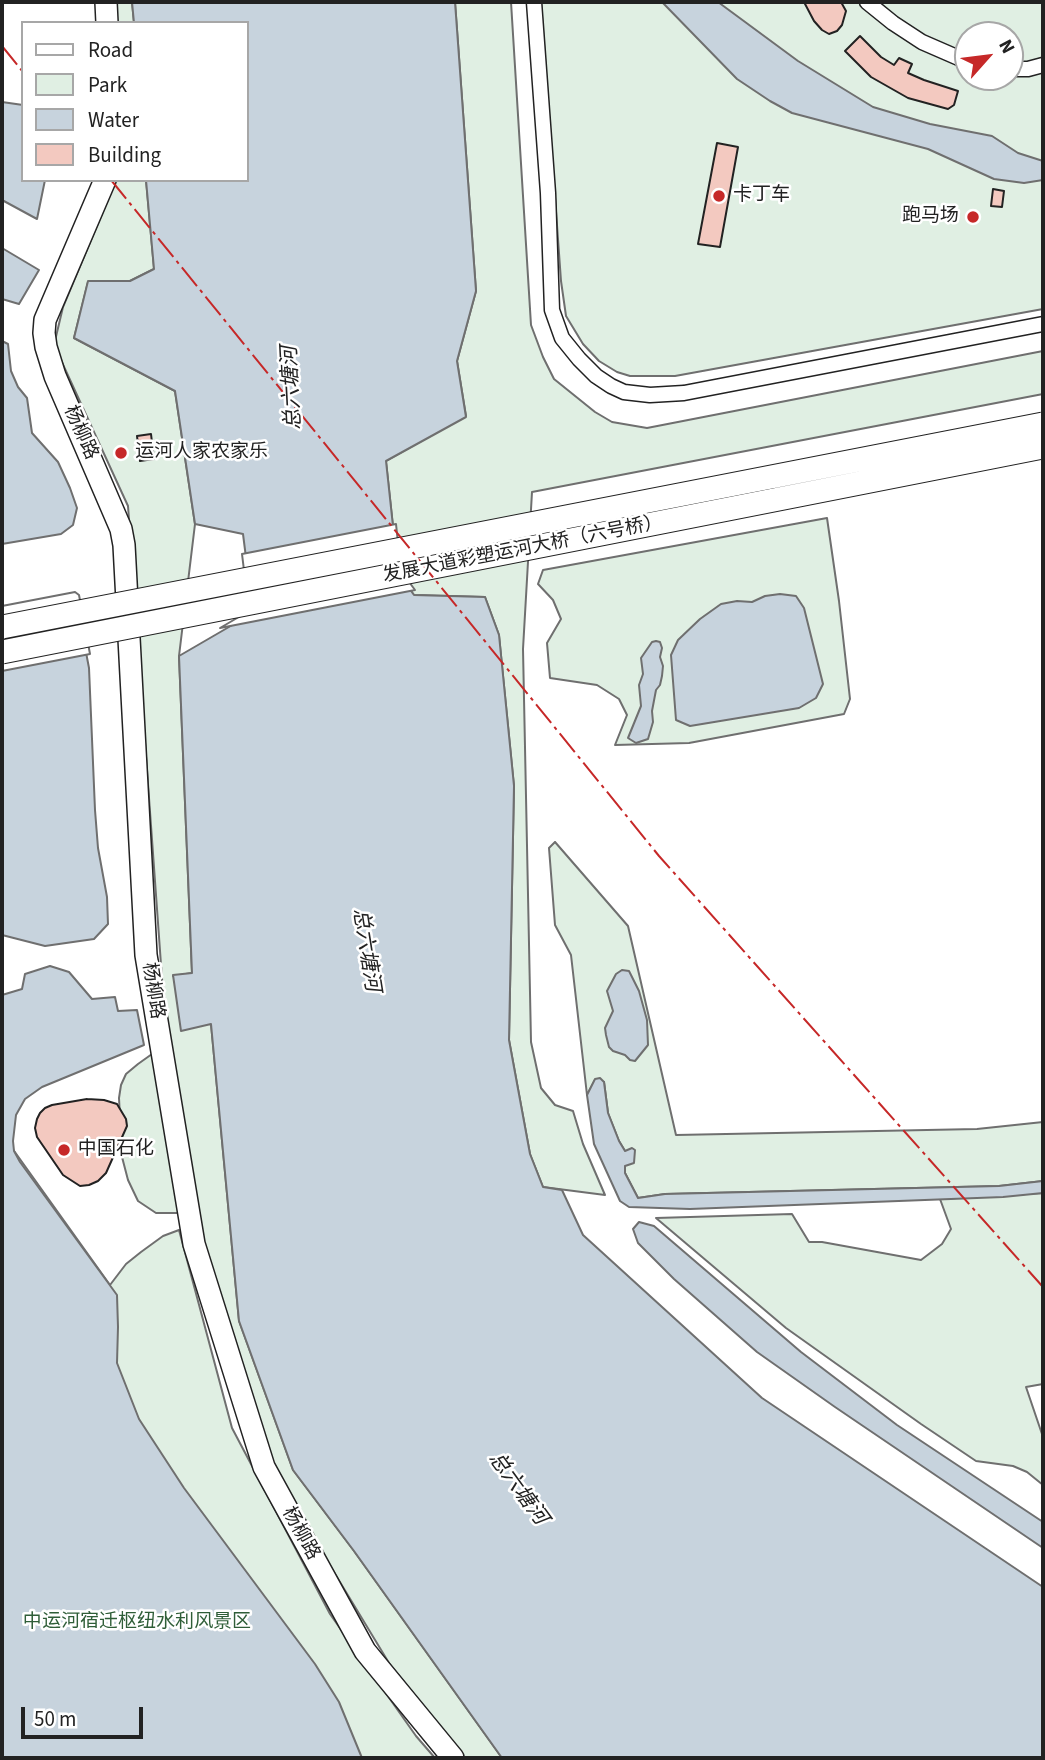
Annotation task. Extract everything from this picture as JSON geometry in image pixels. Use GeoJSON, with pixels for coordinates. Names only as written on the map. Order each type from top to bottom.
{"type":"FeatureCollection","features":[{"type":"Feature","properties":{"kind":"main road","name":"发展大道彩塑运河大桥（六号桥）"},"geometry":{"type":"LineString","coordinates":[[2,626],[1043,424]]}},
{"type":"Feature","properties":{"kind":"main road","name":"发展大道彩塑运河大桥（六号桥）"},"geometry":{"type":"LineString","coordinates":[[2,652],[1043,447]]}},
{"type":"Feature","properties":{"kind":"street"},"geometry":{"type":"LineString","coordinates":[[106,2],[107,21]]}},
{"type":"Feature","properties":{"kind":"street"},"geometry":{"type":"LineString","coordinates":[[534,2],[548,193],[552,310],[562,338],[596,376],[611,386],[624,392],[650,395],[684,393],[1043,324]]}},
{"type":"Feature","properties":{"kind":"street"},"geometry":{"type":"LineString","coordinates":[[867,2],[922,42],[954,56]]}},
{"type":"Feature","properties":{"kind":"street"},"geometry":{"type":"LineString","coordinates":[[1024,69],[1043,65]]}},
{"type":"Feature","properties":{"kind":"street","name":"杨柳路"},"geometry":{"type":"LineString","coordinates":[[104,182],[45,320],[44,333],[55,376],[121,528],[124,545],[146,955],[194,1244],[264,1467],[365,1651],[453,1758]]}},
{"type":"Feature","properties":{"kind":"green space"},"geometry":{"type":"Polygon","coordinates":[[[109,2],[132,2],[134,21],[111,21],[109,2]]]}},
{"type":"Feature","properties":{"kind":"green space"},"geometry":{"type":"Polygon","coordinates":[[[455,2],[511,2],[531,325],[554,379],[595,412],[612,422],[647,428],[1043,351],[1043,394],[532,492],[523,649],[531,1042],[541,1088],[555,1105],[573,1111],[583,1144],[605,1195],[543,1187],[530,1154],[509,1040],[514,786],[499,635],[485,597],[414,595],[398,573],[386,461],[466,416],[457,361],[476,291],[455,2]]]}},
{"type":"Feature","properties":{"kind":"green space"},"geometry":{"type":"Polygon","coordinates":[[[541,2],[1043,2],[1043,309],[675,376],[630,376],[617,372],[599,361],[583,344],[566,316],[561,281],[541,2]]]}},
{"type":"Feature","properties":{"kind":"green space"},"geometry":{"type":"Polygon","coordinates":[[[115,182],[146,182],[154,269],[130,281],[88,282],[74,338],[175,391],[195,524],[179,656],[192,973],[173,976],[211,1024],[239,1321],[293,1470],[502,1758],[465,1758],[389,1663],[272,1470],[231,1343],[200,1227],[166,1034],[128,506],[54,345],[63,307],[115,182]]]}},
{"type":"Feature","properties":{"kind":"green space"},"geometry":{"type":"Polygon","coordinates":[[[827,518],[850,699],[844,714],[689,743],[615,745],[627,715],[619,699],[597,685],[550,678],[547,643],[561,619],[553,600],[538,584],[543,570],[827,518]]]}},
{"type":"Feature","properties":{"kind":"green space"},"geometry":{"type":"Polygon","coordinates":[[[555,842],[628,926],[676,1135],[977,1129],[1043,1122],[1043,1181],[999,1186],[665,1194],[638,1198],[625,1173],[625,1151],[608,1113],[604,1082],[595,1080],[587,1095],[571,955],[555,925],[549,848],[555,842]]]}},
{"type":"Feature","properties":{"kind":"green space"},"geometry":{"type":"Polygon","coordinates":[[[152,1054],[181,1213],[156,1213],[138,1201],[128,1180],[122,1157],[119,1098],[121,1085],[126,1074],[152,1054]]]}},
{"type":"Feature","properties":{"kind":"green space","name":"中运河宿迁枢纽水利风景区"},"geometry":{"type":"Polygon","coordinates":[[[2,1134],[110,1285],[126,1264],[141,1252],[163,1236],[179,1230],[232,1428],[330,1614],[416,1736],[435,1758],[2,1758],[2,1134]]]}},
{"type":"Feature","properties":{"kind":"green space"},"geometry":{"type":"Polygon","coordinates":[[[1043,1193],[1043,1384],[1026,1387],[1043,1437],[1043,1485],[1027,1472],[1013,1466],[976,1461],[921,1424],[786,1328],[656,1218],[792,1214],[809,1242],[921,1260],[942,1244],[951,1229],[940,1199],[1043,1193]]]}},
{"type":"Feature","properties":{"kind":"water","name":"总六塘河"},"geometry":{"type":"Polygon","coordinates":[[[132,2],[455,2],[476,291],[457,361],[466,417],[386,461],[398,573],[414,595],[485,597],[499,635],[514,786],[509,1040],[530,1154],[543,1187],[562,1190],[583,1235],[762,1398],[1043,1587],[1043,1758],[502,1758],[293,1470],[239,1321],[211,1024],[181,1031],[173,975],[192,973],[179,656],[253,613],[243,534],[195,524],[175,391],[74,338],[88,281],[130,281],[154,269],[146,182],[248,182],[248,21],[134,21],[132,2]]]}},
{"type":"Feature","properties":{"kind":"water"},"geometry":{"type":"Polygon","coordinates":[[[662,2],[718,2],[798,61],[873,107],[930,124],[992,136],[1018,153],[1043,161],[1043,180],[1024,183],[994,179],[928,149],[792,113],[737,79],[662,2]]]}},
{"type":"Feature","properties":{"kind":"water"},"geometry":{"type":"Polygon","coordinates":[[[2,102],[21,105],[21,182],[45,182],[37,219],[2,200],[2,102]]]}},
{"type":"Feature","properties":{"kind":"water"},"geometry":{"type":"Polygon","coordinates":[[[2,248],[39,270],[19,304],[2,299],[2,248]]]}},
{"type":"Feature","properties":{"kind":"water"},"geometry":{"type":"Polygon","coordinates":[[[2,341],[8,344],[11,371],[18,387],[27,398],[32,433],[58,462],[77,508],[73,525],[61,534],[2,544],[2,341]]]}},
{"type":"Feature","properties":{"kind":"water"},"geometry":{"type":"Polygon","coordinates":[[[75,595],[89,668],[95,810],[108,924],[94,939],[45,946],[2,935],[2,609],[75,595]]]}},
{"type":"Feature","properties":{"kind":"water"},"geometry":{"type":"Polygon","coordinates":[[[765,596],[796,596],[804,608],[823,684],[816,698],[799,708],[690,726],[676,720],[671,655],[678,640],[721,604],[752,602],[765,596]]]}},
{"type":"Feature","properties":{"kind":"water"},"geometry":{"type":"Polygon","coordinates":[[[652,642],[660,642],[662,648],[660,657],[663,666],[652,711],[653,722],[648,739],[636,743],[628,738],[641,706],[641,658],[652,642]]]}},
{"type":"Feature","properties":{"kind":"water","name":"中运河宿迁枢纽水利风景区"},"geometry":{"type":"Polygon","coordinates":[[[50,966],[69,972],[92,999],[115,997],[118,1011],[137,1010],[144,1045],[42,1087],[25,1099],[16,1115],[14,1151],[117,1295],[117,1363],[139,1419],[184,1488],[315,1664],[339,1702],[362,1758],[2,1758],[2,995],[22,989],[25,974],[50,966]]]}},
{"type":"Feature","properties":{"kind":"water"},"geometry":{"type":"Polygon","coordinates":[[[622,970],[629,971],[639,991],[647,1020],[648,1045],[635,1061],[609,1047],[605,1028],[613,1011],[607,991],[616,974],[622,970]]]}},
{"type":"Feature","properties":{"kind":"water"},"geometry":{"type":"Polygon","coordinates":[[[600,1078],[604,1082],[608,1113],[619,1141],[625,1151],[632,1148],[635,1150],[634,1163],[625,1166],[625,1173],[638,1198],[665,1194],[999,1186],[1043,1181],[1043,1193],[1003,1197],[690,1209],[629,1207],[620,1201],[594,1144],[587,1095],[595,1079],[600,1078]]]}},
{"type":"Feature","properties":{"kind":"water"},"geometry":{"type":"Polygon","coordinates":[[[639,1222],[654,1226],[801,1352],[897,1425],[1043,1522],[1043,1548],[757,1352],[674,1279],[638,1243],[633,1229],[639,1222]]]}},
{"type":"Feature","properties":{"kind":"pier"},"geometry":{"type":"Polygon","coordinates":[[[396,524],[401,571],[415,590],[220,628],[249,611],[242,554],[396,524]]]}},
{"type":"Feature","properties":{"kind":"pier"},"geometry":{"type":"Polygon","coordinates":[[[75,592],[79,595],[90,654],[2,671],[2,606],[75,592]]]}},
{"type":"Feature","properties":{"kind":"building"},"geometry":{"type":"Polygon","coordinates":[[[804,2],[841,2],[846,11],[842,25],[829,34],[822,30],[804,2]]]}},
{"type":"Feature","properties":{"kind":"building"},"geometry":{"type":"Polygon","coordinates":[[[860,36],[881,57],[894,65],[899,58],[912,64],[908,73],[958,91],[954,105],[948,109],[908,98],[871,77],[845,51],[860,36]]]}},
{"type":"Feature","properties":{"kind":"building"},"geometry":{"type":"Polygon","coordinates":[[[717,143],[738,147],[720,247],[698,244],[717,143]]]}},
{"type":"Feature","properties":{"kind":"building"},"geometry":{"type":"Polygon","coordinates":[[[993,189],[1004,191],[1002,207],[991,206],[993,189]]]}},
{"type":"Feature","properties":{"kind":"building"},"geometry":{"type":"Polygon","coordinates":[[[151,434],[154,459],[140,461],[137,436],[151,434]]]}},
{"type":"Feature","properties":{"kind":"building"},"geometry":{"type":"Polygon","coordinates":[[[87,1099],[117,1104],[127,1126],[106,1173],[98,1181],[80,1186],[63,1175],[37,1137],[35,1128],[40,1113],[45,1108],[87,1099]]]}},
{"type":"Feature","properties":{"kind":"power"},"geometry":{"type":"LineString","coordinates":[[2,46],[21,70]]}},
{"type":"Feature","properties":{"kind":"power"},"geometry":{"type":"LineString","coordinates":[[113,182],[659,856],[1043,1287]]}},
{"type":"Feature","properties":{"kind":"place","name":"卡丁车"},"geometry":{"type":"Point","coordinates":[719,196]}},
{"type":"Feature","properties":{"kind":"place","name":"跑马场"},"geometry":{"type":"Point","coordinates":[973,217]}},
{"type":"Feature","properties":{"kind":"place","name":"运河人家农家乐"},"geometry":{"type":"Point","coordinates":[121,453]}},
{"type":"Feature","properties":{"kind":"place","name":"中国石化"},"geometry":{"type":"Point","coordinates":[64,1150]}}]}
